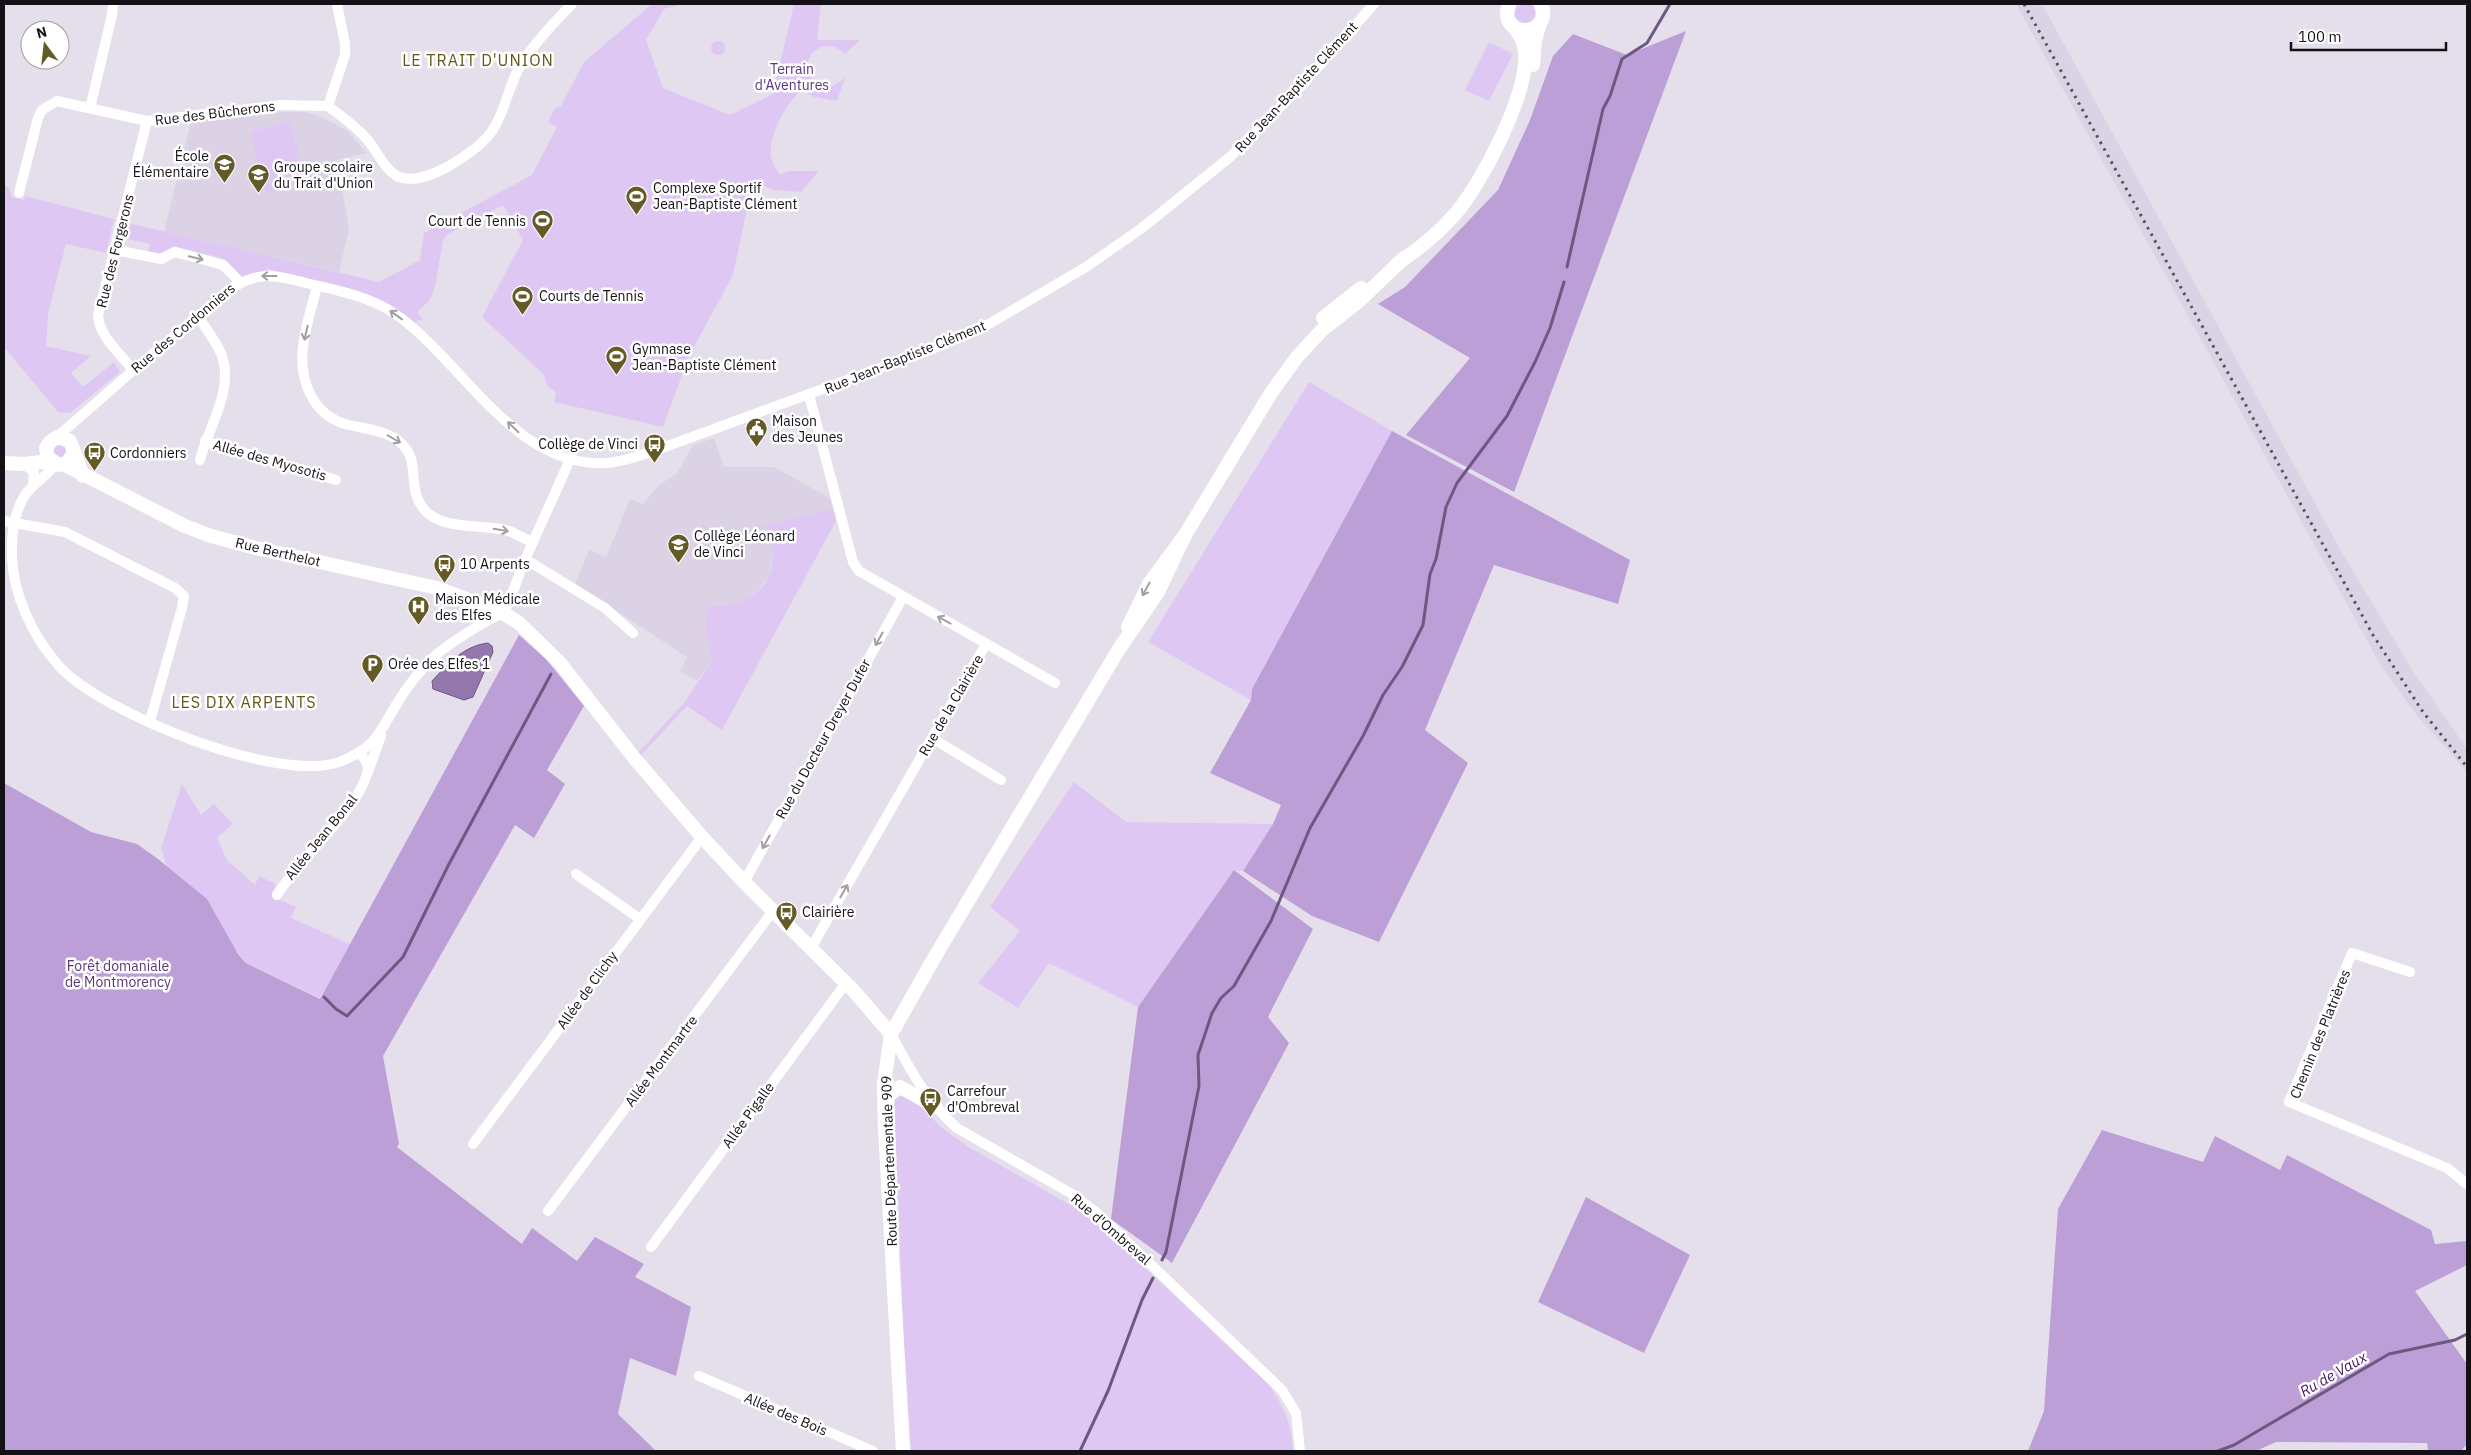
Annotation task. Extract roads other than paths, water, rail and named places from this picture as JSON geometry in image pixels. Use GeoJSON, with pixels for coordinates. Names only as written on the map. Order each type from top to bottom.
{"type":"FeatureCollection","features":[{"type":"Feature","properties":{"kind":"main road"},"geometry":{"type":"LineString","coordinates":[[1513,26],[1527,31],[1534,28],[1542,14],[1553,4]]}},
{"type":"Feature","properties":{"kind":"main road"},"geometry":{"type":"LineString","coordinates":[[1508,5],[1507,15],[1522,39],[1525,54],[1522,79],[1512,108]]}},
{"type":"Feature","properties":{"kind":"main road"},"geometry":{"type":"LineString","coordinates":[[1512,108],[1530,75],[1535,40],[1542,14]]}},
{"type":"Feature","properties":{"kind":"main road","name":"Route Départementale 909"},"geometry":{"type":"LineString","coordinates":[[903,1451],[885,1129],[884,1084],[891,1034],[942,944],[1119,649],[1158,592],[1185,535],[1271,393],[1297,357],[1322,330],[1371,291],[1408,255],[1445,226],[1468,198],[1486,170],[1512,108]]}},
{"type":"Feature","properties":{"kind":"main road"},"geometry":{"type":"LineString","coordinates":[[54,459],[50,442],[57,437],[65,438],[73,448],[83,476]]}},
{"type":"Feature","properties":{"kind":"main road"},"geometry":{"type":"LineString","coordinates":[[7,463],[33,457],[70,460],[73,448]]}},
{"type":"Feature","properties":{"kind":"main road"},"geometry":{"type":"LineString","coordinates":[[7,463],[24,464],[54,459]]}},
{"type":"Feature","properties":{"kind":"main road","name":"Rue Berthelot"},"geometry":{"type":"LineString","coordinates":[[54,459],[83,476],[185,526],[211,536],[256,548],[421,584],[456,594],[503,613],[536,638],[560,663],[635,759],[702,837],[773,912],[846,983],[891,1034]]}},
{"type":"Feature","properties":{"kind":"main road"},"geometry":{"type":"LineString","coordinates":[[885,1129],[888,1096],[900,1087],[936,1107]]}},
{"type":"Feature","properties":{"kind":"street"},"geometry":{"type":"LineString","coordinates":[[90,108],[113,4]]}},
{"type":"Feature","properties":{"kind":"street"},"geometry":{"type":"LineString","coordinates":[[337,4],[345,44],[345,55],[328,106],[367,138],[388,169],[396,175],[413,179],[426,176],[468,154],[485,139],[500,117],[523,63],[543,34],[572,4]]}},
{"type":"Feature","properties":{"kind":"street","name":"Rue Jean-Baptiste Clément"},"geometry":{"type":"LineString","coordinates":[[570,459],[606,463],[628,459],[809,395],[970,333],[1034,299],[1086,267],[1142,228],[1230,157],[1301,86],[1374,4]]}},
{"type":"Feature","properties":{"kind":"street","name":"Rue des Bûcherons"},"geometry":{"type":"LineString","coordinates":[[20,194],[42,110],[57,101],[147,122],[282,105],[328,106]]}},
{"type":"Feature","properties":{"kind":"street","name":"Rue des Forgerons"},"geometry":{"type":"LineString","coordinates":[[133,370],[98,326],[98,315],[147,122]]}},
{"type":"Feature","properties":{"kind":"street"},"geometry":{"type":"LineString","coordinates":[[115,250],[161,259],[175,252],[223,264],[240,282]]}},
{"type":"Feature","properties":{"kind":"street","name":"Rue des Cordonniers"},"geometry":{"type":"LineString","coordinates":[[57,437],[133,370],[240,282],[272,275],[353,294],[390,311],[416,330],[524,437],[541,448],[570,459]]}},
{"type":"Feature","properties":{"kind":"street"},"geometry":{"type":"LineString","coordinates":[[317,286],[300,364],[307,390],[315,403],[326,415],[343,423],[390,435],[401,443],[411,456],[415,469],[416,493],[420,503],[429,515],[448,524],[511,532],[533,542]]}},
{"type":"Feature","properties":{"kind":"street"},"geometry":{"type":"LineString","coordinates":[[197,316],[215,341],[222,357],[225,373],[221,398],[200,460]]}},
{"type":"Feature","properties":{"kind":"street","name":"Rue de la Clairière"},"geometry":{"type":"LineString","coordinates":[[809,395],[853,562],[864,575],[986,644],[811,948]]}},
{"type":"Feature","properties":{"kind":"street"},"geometry":{"type":"LineString","coordinates":[[73,448],[75,420]]}},
{"type":"Feature","properties":{"kind":"street","name":"Allée des Myosotis"},"geometry":{"type":"LineString","coordinates":[[205,441],[336,480]]}},
{"type":"Feature","properties":{"kind":"street"},"geometry":{"type":"LineString","coordinates":[[54,459],[47,475],[33,486],[19,505],[12,545],[14,577],[31,624],[59,666],[105,701],[211,747],[247,758],[310,767],[325,766],[368,748],[383,730],[402,696],[425,666],[449,644],[503,613],[570,459]]}},
{"type":"Feature","properties":{"kind":"street"},"geometry":{"type":"LineString","coordinates":[[24,464],[34,472],[33,486]]}},
{"type":"Feature","properties":{"kind":"street"},"geometry":{"type":"LineString","coordinates":[[4,521],[48,527],[71,534],[175,588],[184,596],[150,721]]}},
{"type":"Feature","properties":{"kind":"street"},"geometry":{"type":"LineString","coordinates":[[525,559],[605,608],[633,633]]}},
{"type":"Feature","properties":{"kind":"street","name":"Rue du Docteur Dreyer Dufer"},"geometry":{"type":"LineString","coordinates":[[744,882],[902,597]]}},
{"type":"Feature","properties":{"kind":"street"},"geometry":{"type":"LineString","coordinates":[[986,644],[1055,683]]}},
{"type":"Feature","properties":{"kind":"street","name":"Allée Jean Bonal"},"geometry":{"type":"LineString","coordinates":[[277,895],[289,876],[351,804],[368,773],[383,730]]}},
{"type":"Feature","properties":{"kind":"street"},"geometry":{"type":"LineString","coordinates":[[932,738],[1001,780]]}},
{"type":"Feature","properties":{"kind":"street"},"geometry":{"type":"LineString","coordinates":[[359,753],[368,765],[368,773]]}},
{"type":"Feature","properties":{"kind":"street","name":"Allée de Clichy"},"geometry":{"type":"LineString","coordinates":[[473,1144],[702,837]]}},
{"type":"Feature","properties":{"kind":"street"},"geometry":{"type":"LineString","coordinates":[[576,874],[640,919]]}},
{"type":"Feature","properties":{"kind":"street","name":"Allée Montmartre"},"geometry":{"type":"LineString","coordinates":[[548,1211],[773,912]]}},
{"type":"Feature","properties":{"kind":"street","name":"Chemin des Platrières"},"geometry":{"type":"LineString","coordinates":[[2410,972],[2352,953],[2290,1102],[2447,1168],[2467,1184]]}},
{"type":"Feature","properties":{"kind":"street","name":"Allée Pigalle"},"geometry":{"type":"LineString","coordinates":[[651,1247],[846,983]]}},
{"type":"Feature","properties":{"kind":"street","name":"Rue d'Ombreval"},"geometry":{"type":"LineString","coordinates":[[891,1034],[904,1060],[936,1107],[957,1128],[1072,1194],[1096,1213],[1259,1366],[1290,1401],[1296,1413],[1300,1451]]}},
{"type":"Feature","properties":{"kind":"street","name":"Allée des Bois"},"geometry":{"type":"LineString","coordinates":[[698,1376],[874,1451]]}},
{"type":"Feature","properties":{"kind":"waterway"},"geometry":{"type":"LineString","coordinates":[[1567,267],[1603,109],[1610,96],[1622,59],[1647,43],[1670,4]]}},
{"type":"Feature","properties":{"kind":"waterway"},"geometry":{"type":"LineString","coordinates":[[1162,1260],[1166,1252],[1199,1086],[1198,1055],[1212,1013],[1221,998],[1234,986],[1271,921],[1310,828],[1363,736],[1383,695],[1402,667],[1423,625],[1430,574],[1436,559],[1446,507],[1457,483],[1507,416],[1550,328],[1564,282]]}},
{"type":"Feature","properties":{"kind":"waterway"},"geometry":{"type":"LineString","coordinates":[[324,997],[336,1009],[347,1016],[403,957],[449,864],[551,674]]}},
{"type":"Feature","properties":{"kind":"waterway"},"geometry":{"type":"LineString","coordinates":[[1080,1451],[1108,1391],[1142,1300],[1153,1278]]}},
{"type":"Feature","properties":{"kind":"waterway","name":"Ru de Vaux"},"geometry":{"type":"LineString","coordinates":[[2218,1451],[2234,1445],[2389,1354],[2455,1340],[2467,1334]]}},
{"type":"Feature","properties":{"kind":"railway"},"geometry":{"type":"LineString","coordinates":[[2024,4],[2373,635],[2423,712],[2467,767]]}},
{"type":"Feature","properties":{"kind":"place","name":"École Élémentaire"},"geometry":{"type":"Point","coordinates":[225,183]}},
{"type":"Feature","properties":{"kind":"place","name":"Groupe scolaire du Trait d'Union"},"geometry":{"type":"Point","coordinates":[258,194]}},
{"type":"Feature","properties":{"kind":"place","name":"Complexe Sportif Jean-Baptiste Clément"},"geometry":{"type":"Point","coordinates":[637,215]}},
{"type":"Feature","properties":{"kind":"place","name":"Court de Tennis"},"geometry":{"type":"Point","coordinates":[542,240]}},
{"type":"Feature","properties":{"kind":"place","name":"Courts de Tennis"},"geometry":{"type":"Point","coordinates":[523,315]}},
{"type":"Feature","properties":{"kind":"place","name":"Gymnase Jean-Baptiste Clément"},"geometry":{"type":"Point","coordinates":[616,376]}},
{"type":"Feature","properties":{"kind":"place","name":"Maison des Jeunes"},"geometry":{"type":"Point","coordinates":[756,448]}},
{"type":"Feature","properties":{"kind":"place","name":"Collège de Vinci"},"geometry":{"type":"Point","coordinates":[654,463]}},
{"type":"Feature","properties":{"kind":"place","name":"Cordonniers"},"geometry":{"type":"Point","coordinates":[94,472]}},
{"type":"Feature","properties":{"kind":"place","name":"Collège Léonard de Vinci"},"geometry":{"type":"Point","coordinates":[678,563]}},
{"type":"Feature","properties":{"kind":"place","name":"10 Arpents"},"geometry":{"type":"Point","coordinates":[444,583]}},
{"type":"Feature","properties":{"kind":"place","name":"Maison Médicale des Elfes"},"geometry":{"type":"Point","coordinates":[419,626]}},
{"type":"Feature","properties":{"kind":"place","name":"Orée des Elfes 1"},"geometry":{"type":"Point","coordinates":[372,683]}},
{"type":"Feature","properties":{"kind":"place","name":"Clairière"},"geometry":{"type":"Point","coordinates":[786,931]}},
{"type":"Feature","properties":{"kind":"place","name":"Carrefour d'Ombreval"},"geometry":{"type":"Point","coordinates":[931,1118]}},
{"type":"Feature","properties":{"kind":"district","name":"LE TRAIT D'UNION"},"geometry":{"type":"Point","coordinates":[478,60]}},
{"type":"Feature","properties":{"kind":"district","name":"LES DIX ARPENTS"},"geometry":{"type":"Point","coordinates":[244,702]}},
{"type":"Feature","properties":{"kind":"park label","name":"Terrain d'Aventures"},"geometry":{"type":"Point","coordinates":[792,78]}},
{"type":"Feature","properties":{"kind":"park label","name":"Forêt domaniale de Montmorency"},"geometry":{"type":"Point","coordinates":[118,974]}}]}
